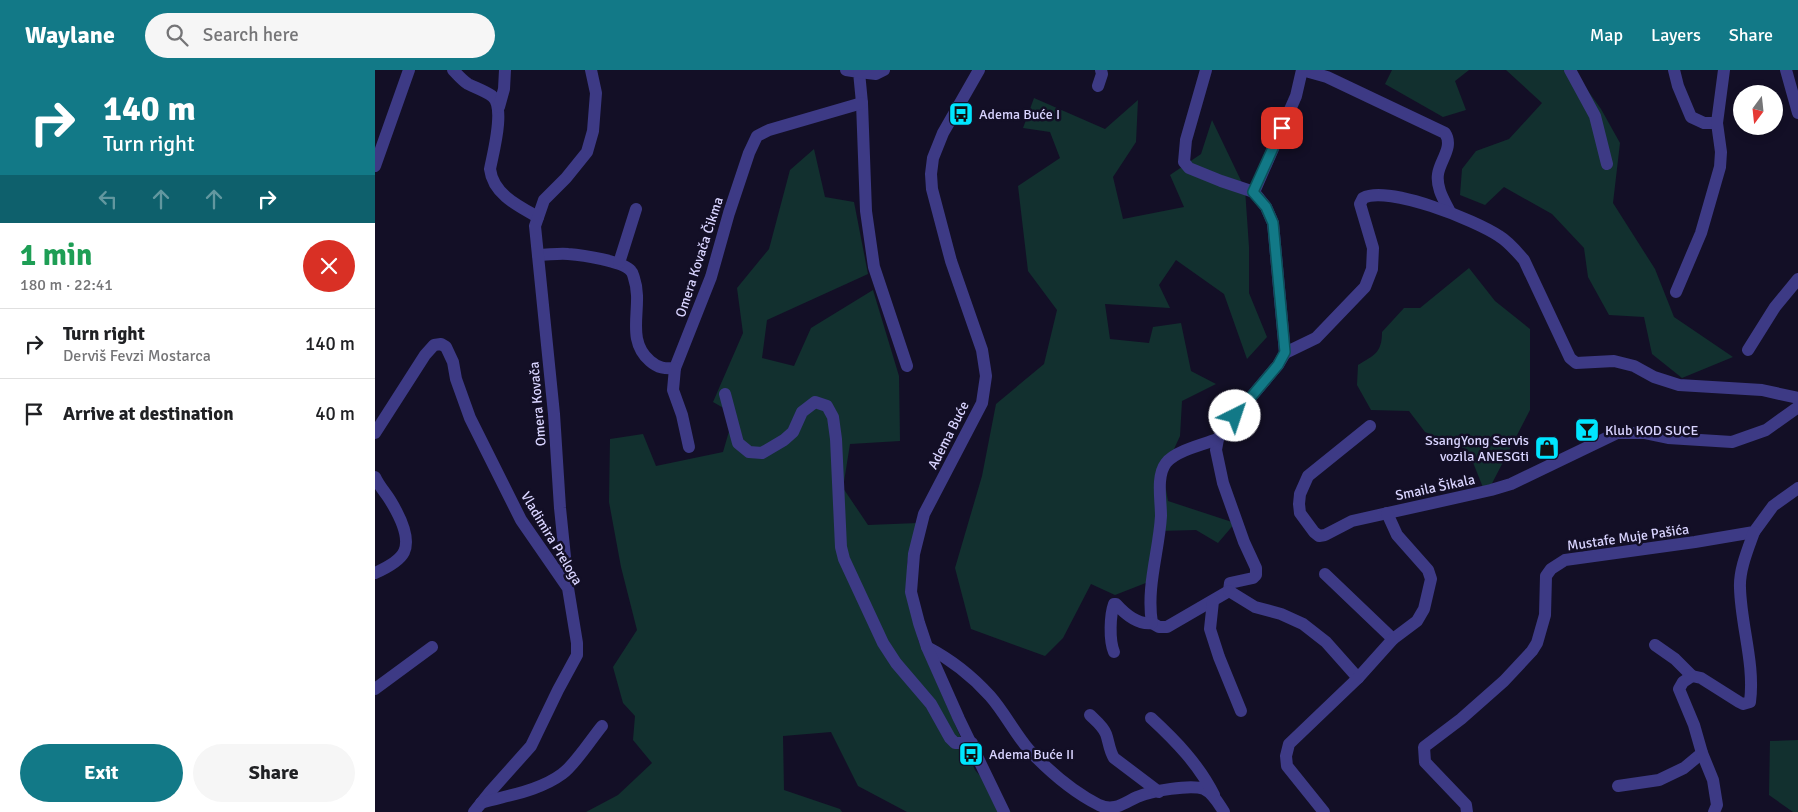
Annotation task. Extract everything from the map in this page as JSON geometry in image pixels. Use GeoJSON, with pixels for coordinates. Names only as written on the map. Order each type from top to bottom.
{"type":"FeatureCollection","features":[{"type":"Feature","properties":{"kind":"street"},"geometry":{"type":"LineString","coordinates":[[375,166],[409,70]]}},
{"type":"Feature","properties":{"kind":"street"},"geometry":{"type":"LineString","coordinates":[[453,70],[466,83],[491,95],[499,107]]}},
{"type":"Feature","properties":{"kind":"street"},"geometry":{"type":"LineString","coordinates":[[505,70],[504,90],[499,107],[490,169],[491,175],[493,182],[501,193],[538,217]]}},
{"type":"Feature","properties":{"kind":"street","name":"Omera Kovača"},"geometry":{"type":"LineString","coordinates":[[568,588],[560,508],[554,414],[535,226],[544,200],[566,178],[587,152],[593,131],[596,93],[591,70]]}},
{"type":"Feature","properties":{"kind":"street"},"geometry":{"type":"LineString","coordinates":[[884,70],[876,74],[852,71],[862,103],[866,211],[874,267],[907,366]]}},
{"type":"Feature","properties":{"kind":"street","name":"Adema Buće"},"geometry":{"type":"LineString","coordinates":[[979,70],[943,133],[933,158],[931,174],[932,189],[951,261],[982,350],[986,376],[982,403],[924,514],[914,554],[911,592],[927,647],[1003,811]]}},
{"type":"Feature","properties":{"kind":"street"},"geometry":{"type":"LineString","coordinates":[[1098,86],[1102,74],[1101,70]]}},
{"type":"Feature","properties":{"kind":"street"},"geometry":{"type":"LineString","coordinates":[[1206,70],[1186,140],[1184,162],[1189,168],[1221,182],[1253,192],[1266,207],[1273,223],[1285,352],[1278,365],[1218,439],[1216,450],[1223,484],[1244,542],[1256,568],[1257,575],[1253,578],[1230,583],[1229,591]]}},
{"type":"Feature","properties":{"kind":"street"},"geometry":{"type":"LineString","coordinates":[[1253,192],[1296,96],[1302,70],[1327,78],[1445,132],[1449,138],[1449,144],[1438,173],[1438,186],[1450,212]]}},
{"type":"Feature","properties":{"kind":"street"},"geometry":{"type":"LineString","coordinates":[[1571,70],[1595,116],[1607,164]]}},
{"type":"Feature","properties":{"kind":"street"},"geometry":{"type":"LineString","coordinates":[[1674,70],[1677,86],[1691,117],[1704,123],[1717,123]]}},
{"type":"Feature","properties":{"kind":"street"},"geometry":{"type":"LineString","coordinates":[[1676,292],[1701,233],[1720,168],[1721,152],[1717,123],[1724,70]]}},
{"type":"Feature","properties":{"kind":"street"},"geometry":{"type":"LineString","coordinates":[[1786,70],[1798,113]]}},
{"type":"Feature","properties":{"kind":"street","name":"Omera Kovača Čikma"},"geometry":{"type":"LineString","coordinates":[[675,368],[709,284],[729,213],[749,153],[757,136],[769,130],[862,103]]}},
{"type":"Feature","properties":{"kind":"street"},"geometry":{"type":"LineString","coordinates":[[1285,352],[1316,338],[1365,287],[1372,269],[1373,248],[1360,204],[1363,198],[1368,196],[1399,197],[1450,212],[1499,235],[1513,247],[1524,260],[1570,358],[1576,362],[1614,361],[1634,366],[1654,378],[1679,385],[1761,390],[1798,398]]}},
{"type":"Feature","properties":{"kind":"street"},"geometry":{"type":"LineString","coordinates":[[619,263],[636,209]]}},
{"type":"Feature","properties":{"kind":"street"},"geometry":{"type":"LineString","coordinates":[[538,256],[567,254],[619,263],[631,270],[636,285],[637,345],[656,366],[667,369],[675,368],[673,390],[682,415],[689,447]]}},
{"type":"Feature","properties":{"kind":"street"},"geometry":{"type":"LineString","coordinates":[[1749,350],[1775,307],[1798,279]]}},
{"type":"Feature","properties":{"kind":"street","name":"Vladimira Preloga"},"geometry":{"type":"LineString","coordinates":[[375,433],[425,355],[434,345],[441,344],[446,347],[453,362],[470,418],[521,520],[568,588],[577,643],[577,655],[531,746],[478,807]]}},
{"type":"Feature","properties":{"kind":"street"},"geometry":{"type":"LineString","coordinates":[[725,394],[738,443],[749,452],[762,453],[784,440],[793,432],[802,412],[815,402],[827,406],[833,417],[836,439],[841,547],[844,560],[883,643],[896,664],[931,704],[950,738],[955,743],[971,744]]}},
{"type":"Feature","properties":{"kind":"street","name":"Smaila Šikala"},"geometry":{"type":"LineString","coordinates":[[1370,426],[1309,476],[1300,494],[1300,513],[1319,536],[1325,535],[1352,521],[1511,484],[1617,433],[1644,433],[1668,438],[1732,442],[1766,430],[1798,407]]}},
{"type":"Feature","properties":{"kind":"street"},"geometry":{"type":"LineString","coordinates":[[1152,623],[1150,614],[1151,588],[1161,518],[1161,474],[1165,464],[1173,456],[1218,439]]}},
{"type":"Feature","properties":{"kind":"street"},"geometry":{"type":"LineString","coordinates":[[375,477],[391,501],[400,521],[406,543],[404,552],[400,557],[375,574]]}},
{"type":"Feature","properties":{"kind":"street"},"geometry":{"type":"LineString","coordinates":[[1655,645],[1675,659],[1692,676],[1701,678],[1743,704],[1750,702],[1752,688],[1749,653],[1740,586],[1745,559],[1753,532],[1773,506],[1798,488]]}},
{"type":"Feature","properties":{"kind":"street","name":"Smaila Šikala"},"geometry":{"type":"LineString","coordinates":[[1325,812],[1287,766],[1286,756],[1289,744],[1358,678],[1393,639],[1417,621],[1424,609],[1431,579],[1428,570],[1397,535],[1387,513]]}},
{"type":"Feature","properties":{"kind":"street","name":"Mustafe Muje Pašića"},"geometry":{"type":"LineString","coordinates":[[1467,812],[1466,805],[1425,762],[1424,747],[1475,707],[1504,681],[1532,651],[1537,643],[1545,615],[1547,576],[1551,569],[1565,560],[1753,532]]}},
{"type":"Feature","properties":{"kind":"street"},"geometry":{"type":"LineString","coordinates":[[1325,574],[1393,639]]}},
{"type":"Feature","properties":{"kind":"street"},"geometry":{"type":"LineString","coordinates":[[1114,652],[1111,644],[1113,604],[1116,604],[1142,623],[1152,623],[1159,627],[1167,628],[1229,591]]}},
{"type":"Feature","properties":{"kind":"street"},"geometry":{"type":"LineString","coordinates":[[1229,591],[1255,607],[1281,614],[1303,624],[1326,642],[1358,678]]}},
{"type":"Feature","properties":{"kind":"street"},"geometry":{"type":"LineString","coordinates":[[1213,601],[1210,629],[1241,712]]}},
{"type":"Feature","properties":{"kind":"street"},"geometry":{"type":"LineString","coordinates":[[375,689],[433,646]]}},
{"type":"Feature","properties":{"kind":"street"},"geometry":{"type":"LineString","coordinates":[[927,647],[944,656],[967,674],[990,696],[1029,750],[1059,779],[1091,800],[1110,808],[1119,807],[1139,796],[1192,786],[1205,790],[1215,798]]}},
{"type":"Feature","properties":{"kind":"street"},"geometry":{"type":"LineString","coordinates":[[1692,676],[1683,682],[1679,689],[1694,725],[1715,787],[1717,805],[1715,812]]}},
{"type":"Feature","properties":{"kind":"street"},"geometry":{"type":"LineString","coordinates":[[1090,715],[1103,728],[1114,758],[1159,792]]}},
{"type":"Feature","properties":{"kind":"street"},"geometry":{"type":"LineString","coordinates":[[1151,718],[1176,741],[1205,778],[1224,812]]}},
{"type":"Feature","properties":{"kind":"street"},"geometry":{"type":"LineString","coordinates":[[478,807],[547,783],[564,773],[602,726]]}},
{"type":"Feature","properties":{"kind":"street"},"geometry":{"type":"LineString","coordinates":[[1618,786],[1659,780],[1684,768],[1702,753]]}},
{"type":"Feature","properties":{"kind":"green space"},"geometry":{"type":"Polygon","coordinates":[[[1392,70],[1469,70],[1455,81],[1466,110],[1443,117],[1385,84],[1392,70]]]}},
{"type":"Feature","properties":{"kind":"green space"},"geometry":{"type":"Polygon","coordinates":[[[1506,70],[1573,70],[1601,109],[1620,143],[1613,203],[1655,269],[1674,317],[1733,357],[1682,378],[1652,354],[1644,317],[1609,315],[1588,277],[1584,248],[1552,214],[1504,187],[1485,205],[1460,195],[1462,169],[1476,151],[1509,139],[1542,103],[1506,70]]]}},
{"type":"Feature","properties":{"kind":"green space"},"geometry":{"type":"Polygon","coordinates":[[[1034,98],[1105,129],[1138,100],[1136,142],[1113,177],[1123,219],[1184,207],[1170,175],[1201,154],[1212,120],[1245,189],[1249,247],[1249,293],[1267,337],[1247,359],[1224,294],[1176,260],[1159,285],[1170,308],[1105,304],[1110,339],[1149,343],[1153,327],[1181,323],[1191,371],[1216,384],[1182,401],[1180,436],[1163,473],[1168,501],[1235,523],[1218,543],[1196,530],[1159,531],[1156,579],[1115,595],[1091,584],[1063,638],[1045,656],[971,629],[955,568],[982,476],[996,404],[1044,364],[1057,310],[1028,271],[1018,186],[1060,158],[1050,132],[1023,128],[1034,98]]]}},
{"type":"Feature","properties":{"kind":"green space"},"geometry":{"type":"Polygon","coordinates":[[[814,149],[825,197],[854,202],[868,274],[767,320],[762,358],[794,366],[811,328],[873,290],[899,376],[900,441],[850,444],[843,488],[868,525],[918,523],[907,563],[918,640],[975,770],[1011,812],[907,812],[858,786],[831,732],[783,736],[784,790],[840,809],[842,812],[586,812],[618,795],[652,763],[633,740],[635,716],[623,703],[613,667],[637,630],[621,567],[609,502],[610,439],[643,434],[656,466],[723,452],[734,414],[713,402],[743,333],[737,288],[769,249],[790,170],[814,149]]]}},
{"type":"Feature","properties":{"kind":"green space"},"geometry":{"type":"Polygon","coordinates":[[[1469,268],[1495,301],[1530,329],[1530,410],[1486,495],[1468,450],[1425,432],[1409,411],[1371,410],[1357,385],[1358,365],[1376,353],[1381,345],[1382,332],[1404,308],[1420,308],[1469,268]]]}},
{"type":"Feature","properties":{"kind":"green space"},"geometry":{"type":"Polygon","coordinates":[[[1798,740],[1798,812],[1793,812],[1769,795],[1770,741],[1798,740]]]}},
{"type":"Feature","properties":{"kind":"place","name":"Adema Buće I"},"geometry":{"type":"Point","coordinates":[961,114]}},
{"type":"Feature","properties":{"kind":"place","name":"Klub KOD SUCE"},"geometry":{"type":"Point","coordinates":[1587,430]}},
{"type":"Feature","properties":{"kind":"place","name":"SsangYong Servis vozila ANESGti"},"geometry":{"type":"Point","coordinates":[1547,448]}},
{"type":"Feature","properties":{"kind":"place","name":"Adema Buće II"},"geometry":{"type":"Point","coordinates":[971,754]}},
{"type":"Feature","properties":{"kind":"route"},"geometry":{"type":"LineString","coordinates":[[1235,416],[1278,365],[1285,352],[1273,223],[1266,207],[1253,192],[1282,128]]}}]}
